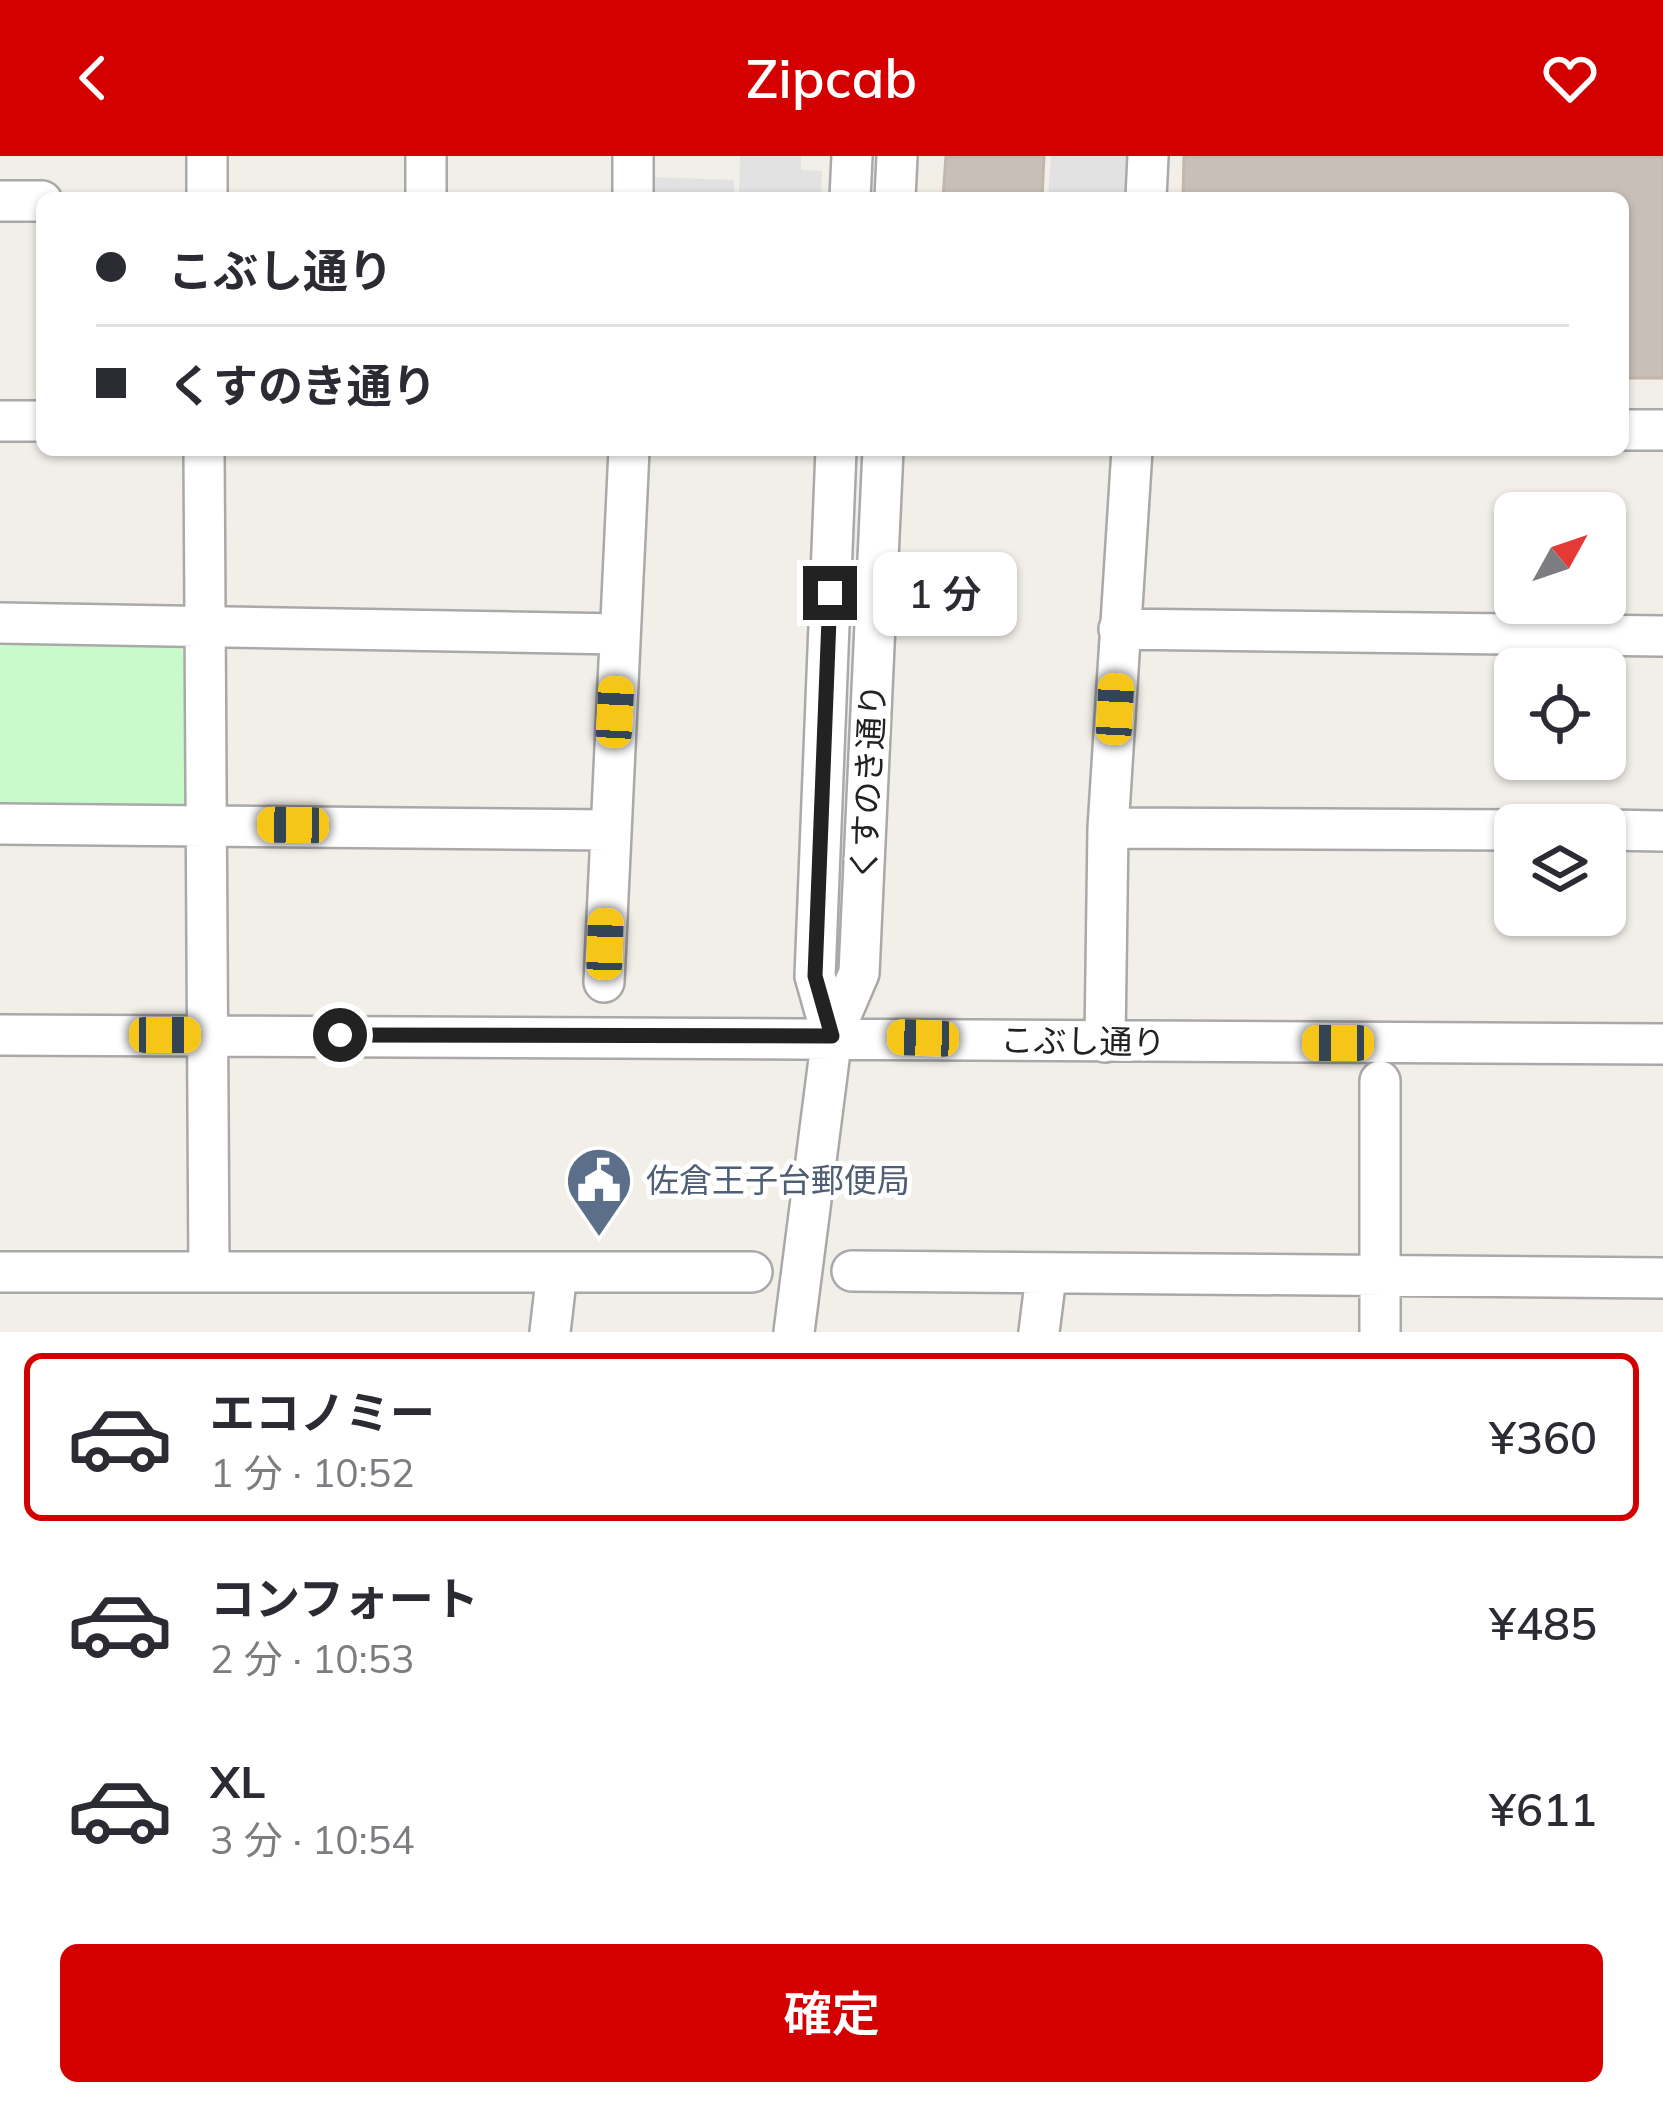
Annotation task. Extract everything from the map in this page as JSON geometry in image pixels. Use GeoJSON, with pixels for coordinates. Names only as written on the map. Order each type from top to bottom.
{"type":"FeatureCollection","features":[{"type":"Feature","properties":{"kind":"street"},"geometry":{"type":"LineString","coordinates":[[207,156],[207,192]]}},
{"type":"Feature","properties":{"kind":"street"},"geometry":{"type":"LineString","coordinates":[[426,156],[426,192]]}},
{"type":"Feature","properties":{"kind":"street"},"geometry":{"type":"LineString","coordinates":[[633,156],[633,192]]}},
{"type":"Feature","properties":{"kind":"street"},"geometry":{"type":"LineString","coordinates":[[850,192],[852,156]]}},
{"type":"Feature","properties":{"kind":"street"},"geometry":{"type":"LineString","coordinates":[[895,192],[897,156]]}},
{"type":"Feature","properties":{"kind":"street"},"geometry":{"type":"LineString","coordinates":[[1146,192],[1148,156]]}},
{"type":"Feature","properties":{"kind":"street"},"geometry":{"type":"LineString","coordinates":[[0,201],[36,201]]}},
{"type":"Feature","properties":{"kind":"street"},"geometry":{"type":"LineString","coordinates":[[0,421],[36,421]]}},
{"type":"Feature","properties":{"kind":"street"},"geometry":{"type":"LineString","coordinates":[[1629,430],[1663,430]]}},
{"type":"Feature","properties":{"kind":"street"},"geometry":{"type":"LineString","coordinates":[[204,456],[209,1272]]}},
{"type":"Feature","properties":{"kind":"street"},"geometry":{"type":"LineString","coordinates":[[604,982],[629,456]]}},
{"type":"Feature","properties":{"kind":"street","name":"くすのき通り"},"geometry":{"type":"LineString","coordinates":[[832,1036],[815,976],[836,456]]}},
{"type":"Feature","properties":{"kind":"street","name":"くすのき通り"},"geometry":{"type":"LineString","coordinates":[[794,1332],[832,1036],[859,974],[884,456]]}},
{"type":"Feature","properties":{"kind":"street"},"geometry":{"type":"LineString","coordinates":[[1105,1042],[1102,978],[1108,828],[1132,456]]}},
{"type":"Feature","properties":{"kind":"street"},"geometry":{"type":"LineString","coordinates":[[0,623],[619,634]]}},
{"type":"Feature","properties":{"kind":"street"},"geometry":{"type":"LineString","coordinates":[[1120,629],[1663,636]]}},
{"type":"Feature","properties":{"kind":"street"},"geometry":{"type":"LineString","coordinates":[[0,824],[608,830]]}},
{"type":"Feature","properties":{"kind":"street"},"geometry":{"type":"LineString","coordinates":[[1108,828],[1494,830]]}},
{"type":"Feature","properties":{"kind":"street"},"geometry":{"type":"LineString","coordinates":[[1626,830],[1663,830]]}},
{"type":"Feature","properties":{"kind":"street","name":"こぶし通り"},"geometry":{"type":"LineString","coordinates":[[0,1035],[1663,1044]]}},
{"type":"Feature","properties":{"kind":"street"},"geometry":{"type":"LineString","coordinates":[[1380,1081],[1380,1332]]}},
{"type":"Feature","properties":{"kind":"street"},"geometry":{"type":"LineString","coordinates":[[852,1271],[1663,1278]]}},
{"type":"Feature","properties":{"kind":"street"},"geometry":{"type":"LineString","coordinates":[[0,1272],[752,1272]]}},
{"type":"Feature","properties":{"kind":"street"},"geometry":{"type":"LineString","coordinates":[[550,1332],[557,1272]]}},
{"type":"Feature","properties":{"kind":"street"},"geometry":{"type":"LineString","coordinates":[[1039,1332],[1046,1276]]}},
{"type":"Feature","properties":{"kind":"green space"},"geometry":{"type":"Polygon","coordinates":[[[0,639],[173,641],[191,658],[188,802],[177,810],[0,811],[0,639]]]}},
{"type":"Feature","properties":{"kind":"shaded area"},"geometry":{"type":"Polygon","coordinates":[[[740,156],[801,156],[801,170],[822,171],[821,192],[739,192],[740,156]]]}},
{"type":"Feature","properties":{"kind":"shaded area"},"geometry":{"type":"Polygon","coordinates":[[[1051,156],[1132,156],[1129,192],[1048,192],[1051,156]]]}},
{"type":"Feature","properties":{"kind":"shaded area"},"geometry":{"type":"Polygon","coordinates":[[[651,177],[734,180],[734,192],[651,192],[651,177]]]}},
{"type":"Feature","properties":{"kind":"building"},"geometry":{"type":"Polygon","coordinates":[[[946,156],[1044,156],[1042,192],[943,192],[946,156]]]}},
{"type":"Feature","properties":{"kind":"building"},"geometry":{"type":"Polygon","coordinates":[[[1184,156],[1663,156],[1663,378],[1629,378],[1629,192],[1183,192],[1184,156]]]}},
{"type":"Feature","properties":{"kind":"place","name":"佐倉王子台郵便局"},"geometry":{"type":"Point","coordinates":[599,1239]}},
{"type":"Feature","properties":{"kind":"route"},"geometry":{"type":"LineString","coordinates":[[340,1035],[832,1036],[815,976],[830,593]]}}]}
